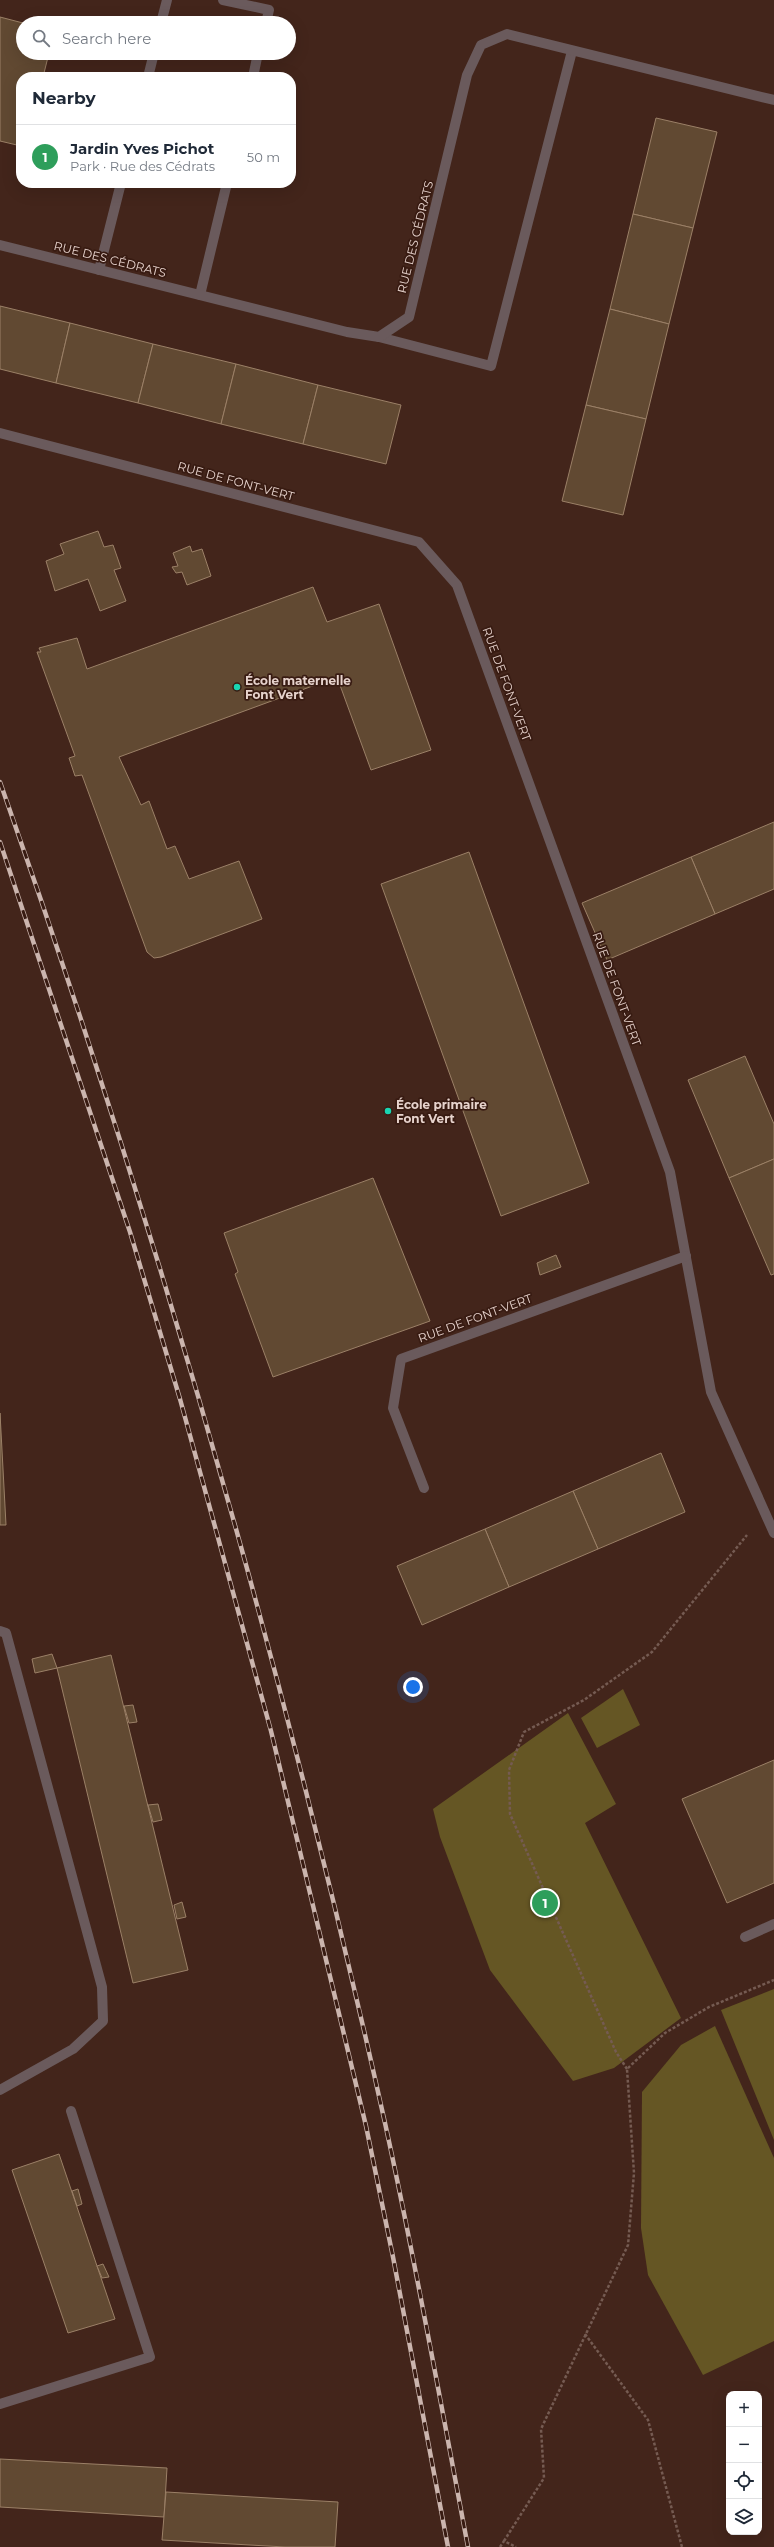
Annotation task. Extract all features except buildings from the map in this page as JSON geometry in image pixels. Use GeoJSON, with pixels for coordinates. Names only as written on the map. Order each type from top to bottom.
{"type":"FeatureCollection","features":[{"type":"Feature","properties":{"kind":"street"},"geometry":{"type":"LineString","coordinates":[[164,16],[167,0]]}},
{"type":"Feature","properties":{"kind":"street"},"geometry":{"type":"LineString","coordinates":[[223,0],[269,10],[268,16]]}},
{"type":"Feature","properties":{"kind":"street","name":"RUE DES CÉDRATS"},"geometry":{"type":"LineString","coordinates":[[0,245],[347,332],[379,337],[409,317],[467,75],[481,44],[507,34],[774,100]]}},
{"type":"Feature","properties":{"kind":"street"},"geometry":{"type":"LineString","coordinates":[[379,337],[491,366],[572,50]]}},
{"type":"Feature","properties":{"kind":"street"},"geometry":{"type":"LineString","coordinates":[[149,72],[152,60]]}},
{"type":"Feature","properties":{"kind":"street"},"geometry":{"type":"LineString","coordinates":[[254,72],[257,60]]}},
{"type":"Feature","properties":{"kind":"street"},"geometry":{"type":"LineString","coordinates":[[99,270],[120,188]]}},
{"type":"Feature","properties":{"kind":"street"},"geometry":{"type":"LineString","coordinates":[[200,295],[226,188]]}},
{"type":"Feature","properties":{"kind":"street","name":"RUE DE FONT-VERT"},"geometry":{"type":"LineString","coordinates":[[0,433],[419,542],[457,584],[670,1172],[711,1392],[774,1533]]}},
{"type":"Feature","properties":{"kind":"street","name":"RUE DE FONT-VERT"},"geometry":{"type":"LineString","coordinates":[[424,1488],[393,1408],[401,1359],[686,1256]]}},
{"type":"Feature","properties":{"kind":"street"},"geometry":{"type":"LineString","coordinates":[[0,1631],[6,1633],[102,1987],[103,2021],[73,2049],[0,2090]]}},
{"type":"Feature","properties":{"kind":"street"},"geometry":{"type":"LineString","coordinates":[[745,1937],[774,1924]]}},
{"type":"Feature","properties":{"kind":"street"},"geometry":{"type":"LineString","coordinates":[[0,2404],[150,2357],[71,2111]]}},
{"type":"Feature","properties":{"kind":"path"},"geometry":{"type":"LineString","coordinates":[[500,2547],[544,2478],[541,2429],[628,2245],[634,2173],[627,2069],[616,2052],[510,1814],[509,1770],[524,1732],[584,1700],[652,1652],[765,1513]]}},
{"type":"Feature","properties":{"kind":"path"},"geometry":{"type":"LineString","coordinates":[[627,2069],[665,2033],[678,2025],[709,2007],[774,1980]]}},
{"type":"Feature","properties":{"kind":"path"},"geometry":{"type":"LineString","coordinates":[[585,2334],[648,2420],[682,2547]]}},
{"type":"Feature","properties":{"kind":"path"},"geometry":{"type":"LineString","coordinates":[[504,2541],[516,2547]]}},
{"type":"Feature","properties":{"kind":"shaded area"},"geometry":{"type":"Polygon","coordinates":[[[623,1689],[640,1725],[597,1748],[581,1718],[623,1689]]]}},
{"type":"Feature","properties":{"kind":"shaded area"},"geometry":{"type":"Polygon","coordinates":[[[568,1713],[616,1804],[585,1823],[681,2018],[614,2068],[573,2081],[490,1970],[440,1837],[433,1809],[568,1713]]]}},
{"type":"Feature","properties":{"kind":"shaded area"},"geometry":{"type":"Polygon","coordinates":[[[774,1989],[774,2140],[721,2010],[774,1989]]]}},
{"type":"Feature","properties":{"kind":"shaded area"},"geometry":{"type":"Polygon","coordinates":[[[715,2026],[774,2158],[774,2341],[703,2375],[648,2275],[641,2228],[642,2092],[681,2045],[715,2026]]]}},
{"type":"Feature","properties":{"kind":"railway"},"geometry":{"type":"LineString","coordinates":[[0,782],[57,947],[111,1113],[213,1447],[260,1615],[346,1953],[385,2123],[418,2282],[468,2547]]}},
{"type":"Feature","properties":{"kind":"railway"},"geometry":{"type":"LineString","coordinates":[[0,842],[130,1232],[180,1399],[271,1731],[366,2126],[393,2257],[448,2547]]}},
{"type":"Feature","properties":{"kind":"place","name":"École maternelle Font Vert"},"geometry":{"type":"Point","coordinates":[237,687]}},
{"type":"Feature","properties":{"kind":"place","name":"École primaire Font Vert"},"geometry":{"type":"Point","coordinates":[388,1111]}},
{"type":"Feature","properties":{"kind":"place","name":"Jardin Yves Pichot"},"geometry":{"type":"Point","coordinates":[545,1903]}}]}
